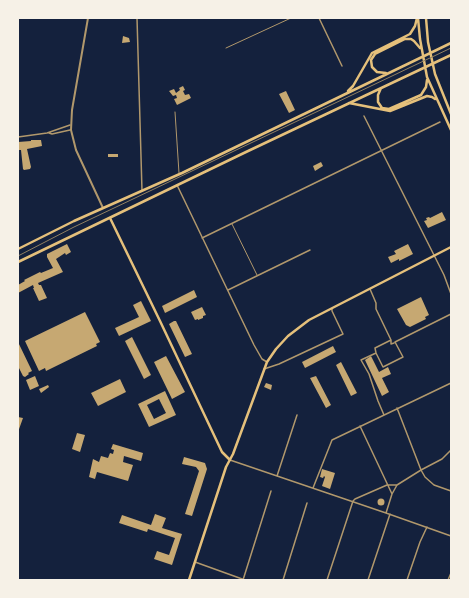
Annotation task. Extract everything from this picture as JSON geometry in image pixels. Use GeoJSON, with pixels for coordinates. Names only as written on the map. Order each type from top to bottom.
{"type":"FeatureCollection","features":[{"type":"Feature","properties":{"kind":"main road"},"geometry":{"type":"LineString","coordinates":[[418,18],[421,48],[427,77],[451,130]]}},
{"type":"Feature","properties":{"kind":"main road"},"geometry":{"type":"LineString","coordinates":[[347,93],[353,86],[372,53],[409,35],[416,26],[418,18]]}},
{"type":"Feature","properties":{"kind":"main road"},"geometry":{"type":"LineString","coordinates":[[426,18],[428,42],[435,74],[451,114]]}},
{"type":"Feature","properties":{"kind":"main road"},"geometry":{"type":"LineString","coordinates":[[392,71],[380,73],[374,70],[371,63],[373,56],[405,39],[414,41],[421,48]]}},
{"type":"Feature","properties":{"kind":"main road"},"geometry":{"type":"LineString","coordinates":[[446,45],[451,40]]}},
{"type":"Feature","properties":{"kind":"main road"},"geometry":{"type":"LineString","coordinates":[[18,249],[103,208],[179,174],[451,43]]}},
{"type":"Feature","properties":{"kind":"main road"},"geometry":{"type":"LineString","coordinates":[[18,262],[451,55]]}},
{"type":"Feature","properties":{"kind":"main road"},"geometry":{"type":"LineString","coordinates":[[382,88],[378,95],[378,102],[382,108],[389,109],[421,95],[426,87],[427,77]]}},
{"type":"Feature","properties":{"kind":"main road"},"geometry":{"type":"LineString","coordinates":[[349,103],[387,111],[394,110],[427,96],[434,98],[438,102]]}},
{"type":"Feature","properties":{"kind":"main road"},"geometry":{"type":"LineString","coordinates":[[110,218],[222,452],[230,460]]}},
{"type":"Feature","properties":{"kind":"main road"},"geometry":{"type":"LineString","coordinates":[[189,580],[230,460],[264,369],[279,345],[294,331],[310,320],[451,247]]}},
{"type":"Feature","properties":{"kind":"street"},"geometry":{"type":"LineString","coordinates":[[88,18],[70,125],[76,150],[103,208]]}},
{"type":"Feature","properties":{"kind":"street"},"geometry":{"type":"LineString","coordinates":[[138,18],[142,191]]}},
{"type":"Feature","properties":{"kind":"street"},"geometry":{"type":"LineString","coordinates":[[319,18],[342,66]]}},
{"type":"Feature","properties":{"kind":"street"},"geometry":{"type":"LineString","coordinates":[[364,116],[446,280],[451,294]]}},
{"type":"Feature","properties":{"kind":"street"},"geometry":{"type":"LineString","coordinates":[[202,238],[440,122]]}},
{"type":"Feature","properties":{"kind":"street"},"geometry":{"type":"LineString","coordinates":[[18,137],[47,133],[70,125]]}},
{"type":"Feature","properties":{"kind":"street"},"geometry":{"type":"LineString","coordinates":[[47,133],[52,134],[71,130]]}},
{"type":"Feature","properties":{"kind":"street"},"geometry":{"type":"LineString","coordinates":[[177,185],[254,345],[262,359],[267,362]]}},
{"type":"Feature","properties":{"kind":"street"},"geometry":{"type":"LineString","coordinates":[[228,290],[310,250]]}},
{"type":"Feature","properties":{"kind":"street"},"geometry":{"type":"LineString","coordinates":[[370,289],[376,303],[376,309],[391,340],[391,344],[451,314]]}},
{"type":"Feature","properties":{"kind":"street"},"geometry":{"type":"LineString","coordinates":[[264,369],[279,364],[343,334],[332,311],[333,307]]}},
{"type":"Feature","properties":{"kind":"street"},"geometry":{"type":"LineString","coordinates":[[391,340],[374,348],[383,367],[402,357],[395,342]]}},
{"type":"Feature","properties":{"kind":"street"},"geometry":{"type":"LineString","coordinates":[[376,353],[362,360],[369,374],[384,414]]}},
{"type":"Feature","properties":{"kind":"street"},"geometry":{"type":"LineString","coordinates":[[313,489],[332,440],[451,383]]}},
{"type":"Feature","properties":{"kind":"street"},"geometry":{"type":"LineString","coordinates":[[397,408],[420,470],[434,485],[451,491]]}},
{"type":"Feature","properties":{"kind":"street"},"geometry":{"type":"LineString","coordinates":[[277,476],[297,416]]}},
{"type":"Feature","properties":{"kind":"street"},"geometry":{"type":"LineString","coordinates":[[360,426],[392,494]]}},
{"type":"Feature","properties":{"kind":"street"},"geometry":{"type":"LineString","coordinates":[[386,512],[392,494],[397,485],[420,470],[442,459],[451,450]]}},
{"type":"Feature","properties":{"kind":"street"},"geometry":{"type":"LineString","coordinates":[[230,460],[313,489],[386,512],[451,536]]}},
{"type":"Feature","properties":{"kind":"street"},"geometry":{"type":"LineString","coordinates":[[327,580],[353,501],[388,485],[397,485]]}},
{"type":"Feature","properties":{"kind":"street"},"geometry":{"type":"LineString","coordinates":[[195,562],[244,580],[271,491]]}},
{"type":"Feature","properties":{"kind":"street"},"geometry":{"type":"LineString","coordinates":[[283,580],[308,503]]}},
{"type":"Feature","properties":{"kind":"street"},"geometry":{"type":"LineString","coordinates":[[368,580],[390,514]]}},
{"type":"Feature","properties":{"kind":"street"},"geometry":{"type":"LineString","coordinates":[[406,580],[427,527]]}},
{"type":"Feature","properties":{"kind":"street"},"geometry":{"type":"LineString","coordinates":[[448,580],[451,572]]}},
{"type":"Feature","properties":{"kind":"lane"},"geometry":{"type":"LineString","coordinates":[[226,48],[290,18]]}},
{"type":"Feature","properties":{"kind":"lane"},"geometry":{"type":"LineString","coordinates":[[175,112],[179,174]]}},
{"type":"Feature","properties":{"kind":"lane"},"geometry":{"type":"LineString","coordinates":[[232,224],[257,276]]}},
{"type":"Feature","properties":{"kind":"building"},"geometry":{"type":"Polygon","coordinates":[[[123,36],[129,38],[130,42],[122,43],[123,36]]]}},
{"type":"Feature","properties":{"kind":"building"},"geometry":{"type":"Polygon","coordinates":[[[183,86],[185,95],[189,94],[191,98],[177,105],[174,99],[177,98],[176,95],[173,96],[169,91],[174,89],[176,93],[180,90],[179,88],[183,86]]]}},
{"type":"Feature","properties":{"kind":"building"},"geometry":{"type":"Polygon","coordinates":[[[286,91],[295,110],[289,113],[279,94],[286,91]]]}},
{"type":"Feature","properties":{"kind":"building"},"geometry":{"type":"Polygon","coordinates":[[[41,140],[42,146],[27,149],[31,167],[30,169],[24,170],[21,150],[18,150],[18,142],[41,140]]]}},
{"type":"Feature","properties":{"kind":"building"},"geometry":{"type":"Polygon","coordinates":[[[108,154],[118,154],[118,157],[108,157],[108,154]]]}},
{"type":"Feature","properties":{"kind":"building"},"geometry":{"type":"Polygon","coordinates":[[[321,162],[323,166],[315,171],[313,166],[321,162]]]}},
{"type":"Feature","properties":{"kind":"building"},"geometry":{"type":"Polygon","coordinates":[[[442,212],[446,220],[428,228],[424,221],[427,220],[426,218],[430,218],[442,212]]]}},
{"type":"Feature","properties":{"kind":"building"},"geometry":{"type":"Polygon","coordinates":[[[67,244],[71,252],[66,255],[65,253],[56,259],[63,272],[38,283],[41,285],[47,298],[39,301],[33,285],[18,293],[18,285],[25,281],[24,280],[40,272],[41,273],[53,268],[47,254],[67,244]]]}},
{"type":"Feature","properties":{"kind":"building"},"geometry":{"type":"Polygon","coordinates":[[[408,244],[413,254],[391,263],[388,257],[396,254],[394,251],[408,244]]]}},
{"type":"Feature","properties":{"kind":"building"},"geometry":{"type":"Polygon","coordinates":[[[194,290],[197,297],[165,313],[162,306],[194,290]]]}},
{"type":"Feature","properties":{"kind":"building"},"geometry":{"type":"Polygon","coordinates":[[[421,297],[429,315],[425,317],[426,319],[410,327],[406,325],[397,309],[421,297]]]}},
{"type":"Feature","properties":{"kind":"building"},"geometry":{"type":"Polygon","coordinates":[[[141,301],[151,321],[119,336],[115,328],[139,317],[133,305],[141,301]]]}},
{"type":"Feature","properties":{"kind":"building"},"geometry":{"type":"Polygon","coordinates":[[[202,307],[206,315],[203,316],[203,318],[195,320],[191,312],[202,307]]]}},
{"type":"Feature","properties":{"kind":"building"},"geometry":{"type":"Polygon","coordinates":[[[85,312],[100,342],[96,344],[97,346],[46,371],[45,368],[39,371],[25,341],[85,312]]]}},
{"type":"Feature","properties":{"kind":"building"},"geometry":{"type":"Polygon","coordinates":[[[176,321],[192,354],[185,357],[169,324],[176,321]]]}},
{"type":"Feature","properties":{"kind":"building"},"geometry":{"type":"Polygon","coordinates":[[[132,337],[151,375],[144,379],[125,341],[132,337]]]}},
{"type":"Feature","properties":{"kind":"building"},"geometry":{"type":"Polygon","coordinates":[[[18,342],[32,371],[25,377],[18,366],[18,342]]]}},
{"type":"Feature","properties":{"kind":"building"},"geometry":{"type":"Polygon","coordinates":[[[333,346],[336,352],[305,368],[302,362],[333,346]]]}},
{"type":"Feature","properties":{"kind":"building"},"geometry":{"type":"Polygon","coordinates":[[[166,356],[185,392],[172,399],[154,362],[166,356]]]}},
{"type":"Feature","properties":{"kind":"building"},"geometry":{"type":"Polygon","coordinates":[[[371,356],[379,372],[388,367],[391,374],[382,378],[389,392],[382,396],[365,360],[371,356]]]}},
{"type":"Feature","properties":{"kind":"building"},"geometry":{"type":"Polygon","coordinates":[[[341,362],[357,393],[351,396],[336,365],[341,362]]]}},
{"type":"Feature","properties":{"kind":"building"},"geometry":{"type":"Polygon","coordinates":[[[35,376],[39,386],[30,390],[26,380],[35,376]]]}},
{"type":"Feature","properties":{"kind":"building"},"geometry":{"type":"Polygon","coordinates":[[[316,376],[331,405],[326,408],[310,378],[316,376]]]}},
{"type":"Feature","properties":{"kind":"building"},"geometry":{"type":"Polygon","coordinates":[[[120,379],[126,392],[98,406],[91,393],[120,379]]]}},
{"type":"Feature","properties":{"kind":"building"},"geometry":{"type":"Polygon","coordinates":[[[266,383],[272,385],[271,390],[264,387],[266,383]]]}},
{"type":"Feature","properties":{"kind":"building"},"geometry":{"type":"Polygon","coordinates":[[[48,385],[49,387],[41,393],[39,389],[48,385]]]}},
{"type":"Feature","properties":{"kind":"building"},"geometry":{"type":"Polygon","coordinates":[[[165,391],[176,415],[149,427],[138,404],[165,391]],[[159,399],[147,405],[154,419],[166,413],[159,399]]]}},
{"type":"Feature","properties":{"kind":"building"},"geometry":{"type":"Polygon","coordinates":[[[18,417],[23,418],[18,432],[18,417]]]}},
{"type":"Feature","properties":{"kind":"building"},"geometry":{"type":"Polygon","coordinates":[[[77,433],[85,435],[80,452],[72,449],[77,433]]]}},
{"type":"Feature","properties":{"kind":"building"},"geometry":{"type":"Polygon","coordinates":[[[113,444],[143,453],[141,461],[124,456],[123,462],[133,465],[128,481],[97,472],[95,479],[89,477],[93,459],[99,462],[101,456],[108,458],[110,453],[113,454],[114,450],[111,449],[113,444]]]}},
{"type":"Feature","properties":{"kind":"building"},"geometry":{"type":"Polygon","coordinates":[[[184,457],[205,463],[207,469],[192,516],[185,514],[199,471],[196,467],[182,464],[184,457]]]}},
{"type":"Feature","properties":{"kind":"building"},"geometry":{"type":"Polygon","coordinates":[[[322,469],[335,473],[330,489],[322,486],[325,477],[320,477],[322,469]]]}},
{"type":"Feature","properties":{"kind":"building"},"geometry":{"type":"Polygon","coordinates":[[[381,499],[384,502],[381,505],[378,502],[381,499]]]}},
{"type":"Feature","properties":{"kind":"building"},"geometry":{"type":"Polygon","coordinates":[[[155,514],[166,518],[162,528],[182,534],[172,565],[154,559],[157,551],[169,555],[175,538],[148,529],[147,532],[119,523],[122,515],[151,525],[155,514]]]}},
{"type":"Feature","properties":{"kind":"tram line"},"geometry":{"type":"LineString","coordinates":[[18,256],[74,227],[451,48]]}}]}
